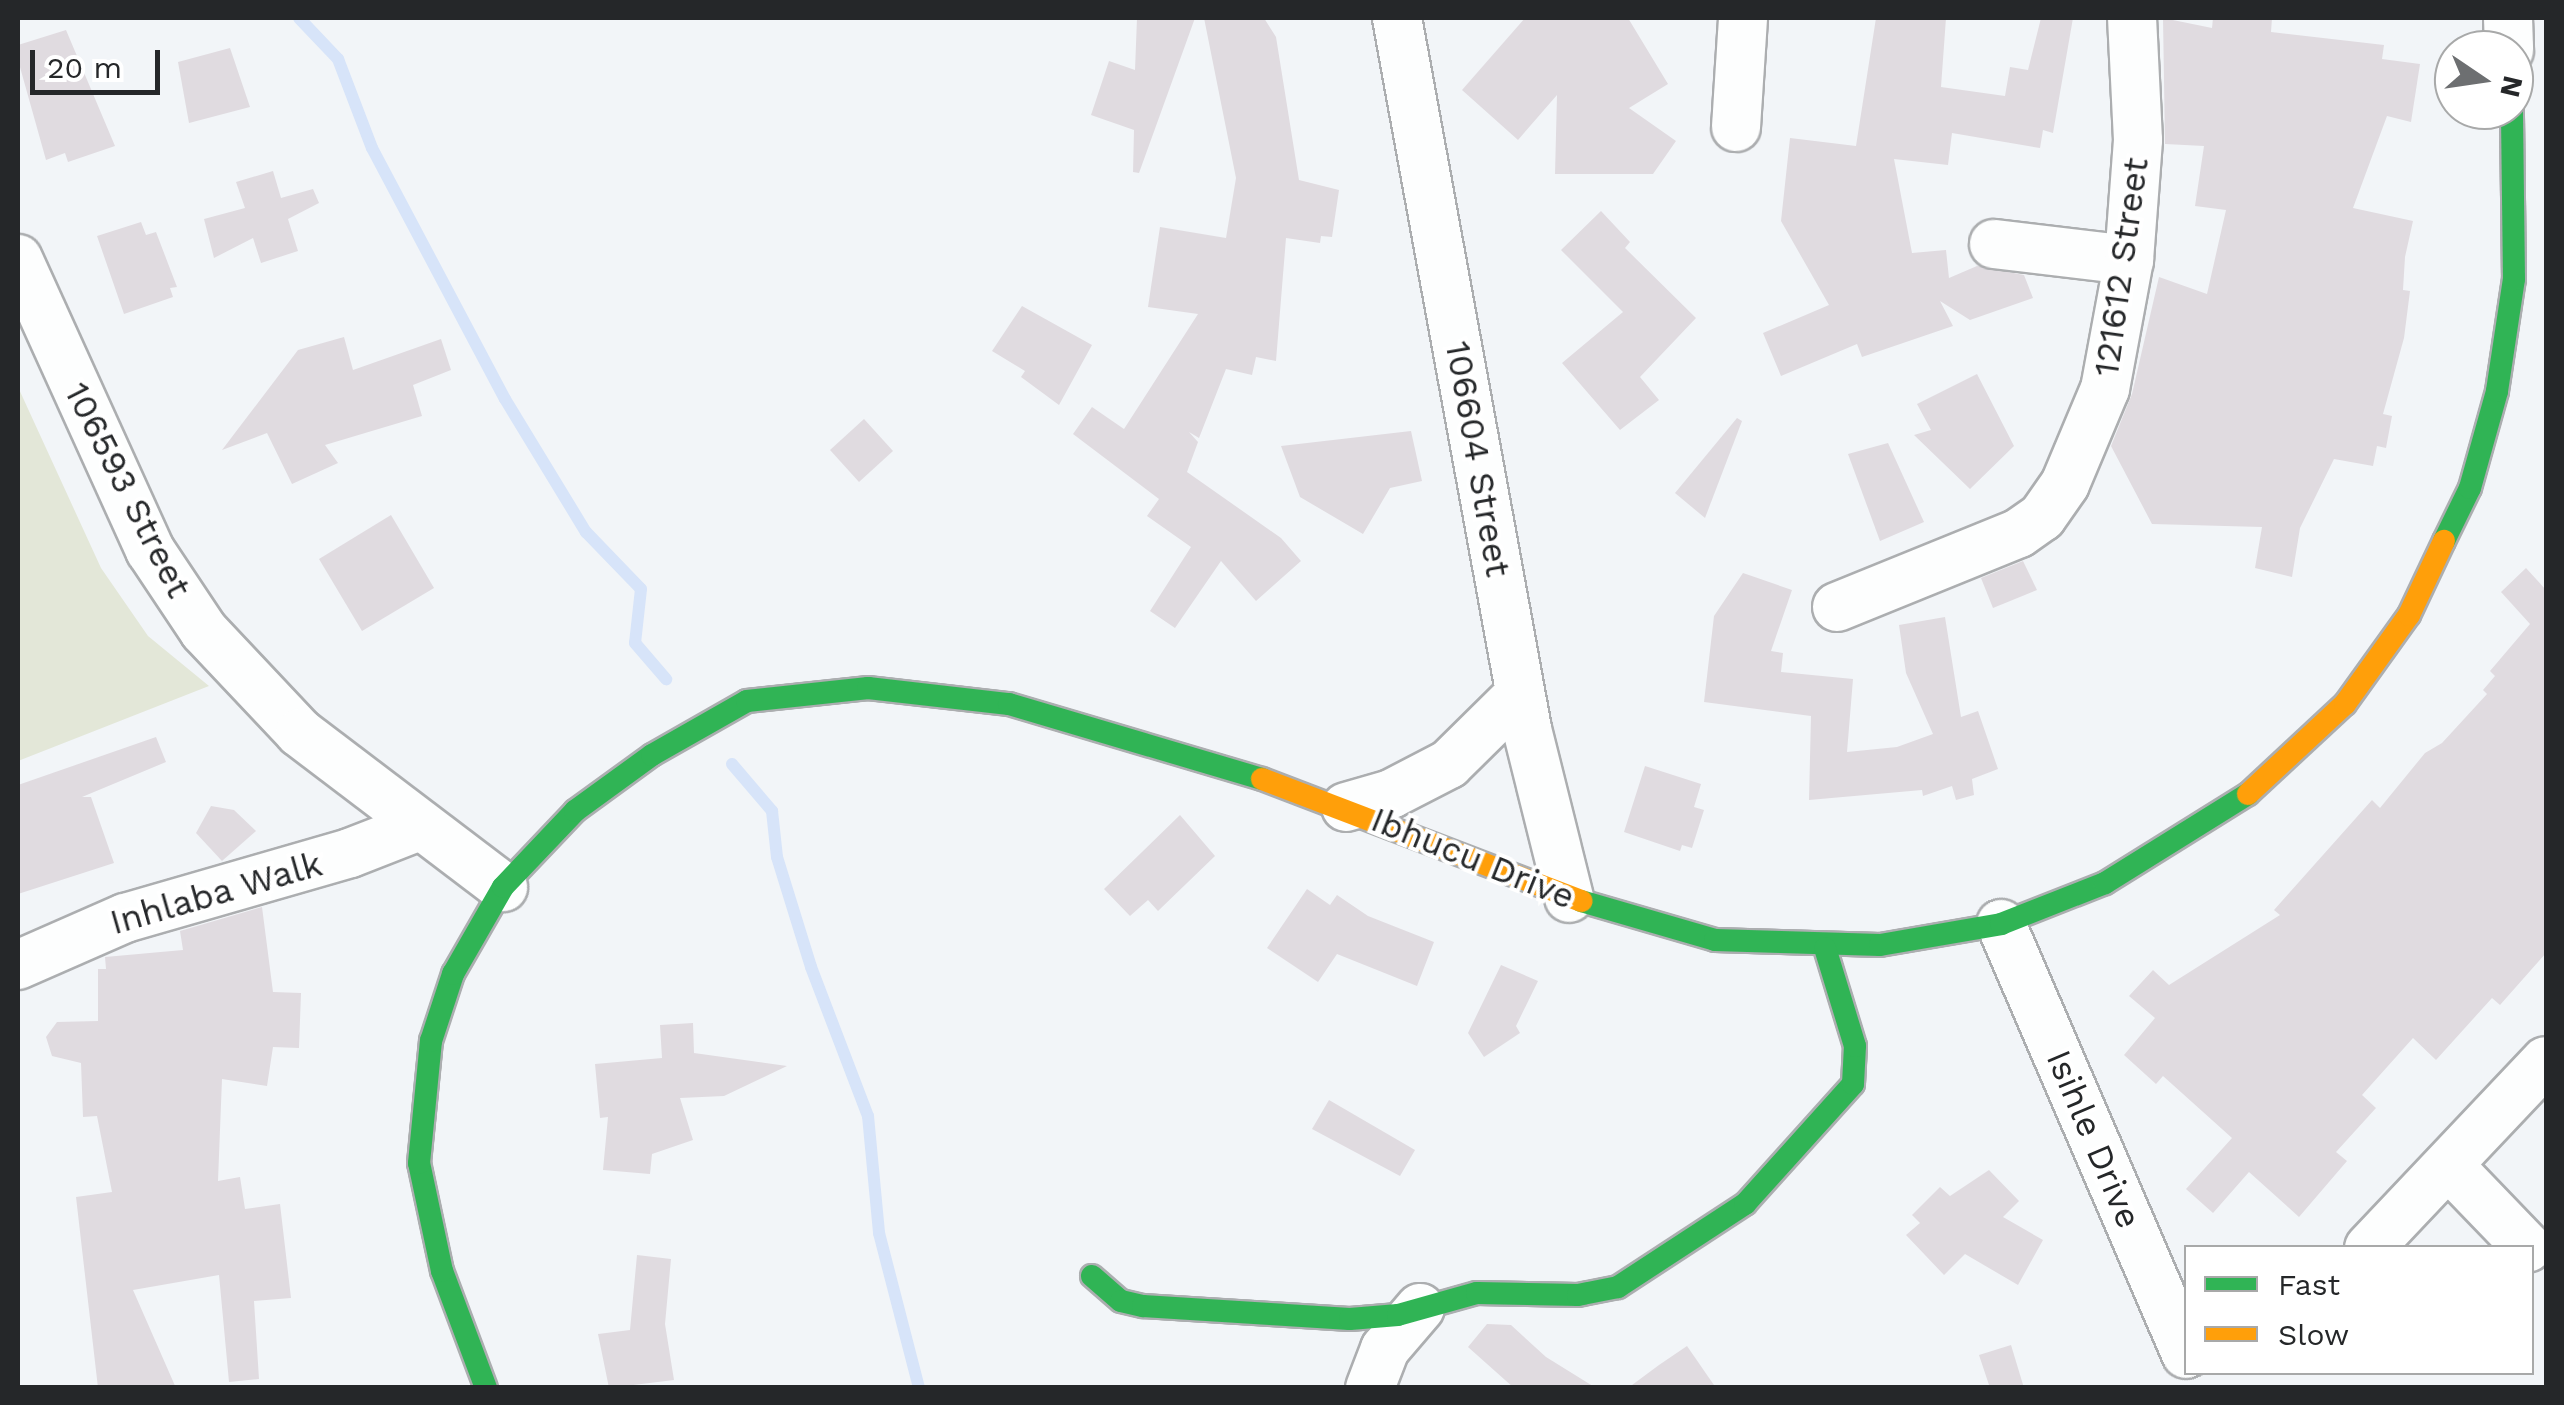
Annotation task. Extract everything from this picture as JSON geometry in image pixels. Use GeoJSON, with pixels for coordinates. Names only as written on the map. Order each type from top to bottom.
{"type":"FeatureCollection","features":[{"type":"Feature","properties":{"kind":"street","name":"106604 Street"},"geometry":{"type":"LineString","coordinates":[[1397,18],[1520,694],[1568,898]]}},
{"type":"Feature","properties":{"kind":"street"},"geometry":{"type":"LineString","coordinates":[[1736,127],[1743,18]]}},
{"type":"Feature","properties":{"kind":"street","name":"121612 Street"},"geometry":{"type":"LineString","coordinates":[[1836,607],[1957,562],[2042,517],[2065,484],[2104,389],[2129,260],[2138,140],[2132,18]]}},
{"type":"Feature","properties":{"kind":"street","name":"Ibhucu Drive"},"geometry":{"type":"LineString","coordinates":[[486,1388],[442,1271],[419,1162],[418,1127],[431,1041],[454,974],[503,887],[575,811],[705,722],[748,701],[828,688],[1009,704],[1346,806],[1568,898],[1715,940],[1825,948],[1937,940],[2001,924],[2105,883],[2217,818],[2300,750],[2382,655],[2446,548],[2484,445],[2508,335],[2530,169],[2518,130]]}},
{"type":"Feature","properties":{"kind":"street"},"geometry":{"type":"LineString","coordinates":[[1994,244],[2129,260]]}},
{"type":"Feature","properties":{"kind":"street","name":"106593 Street"},"geometry":{"type":"LineString","coordinates":[[18,259],[175,592],[236,670],[300,733],[417,827],[503,887]]}},
{"type":"Feature","properties":{"kind":"street"},"geometry":{"type":"LineString","coordinates":[[1346,806],[1391,794],[1449,764],[1520,694]]}},
{"type":"Feature","properties":{"kind":"street","name":"Inhlaba Walk"},"geometry":{"type":"LineString","coordinates":[[18,965],[125,918],[350,853],[417,827]]}},
{"type":"Feature","properties":{"kind":"street","name":"Isihle Drive"},"geometry":{"type":"LineString","coordinates":[[2001,924],[2184,1349]]}},
{"type":"Feature","properties":{"kind":"street"},"geometry":{"type":"LineString","coordinates":[[1092,1276],[1122,1302],[1142,1306],[1350,1319],[1420,1308],[1478,1293],[1606,1292],[1652,1270],[1746,1204],[1841,1103],[1857,1074],[1855,1046],[1825,948]]}},
{"type":"Feature","properties":{"kind":"street"},"geometry":{"type":"LineString","coordinates":[[2373,1245],[2450,1168],[2546,1061]]}},
{"type":"Feature","properties":{"kind":"street"},"geometry":{"type":"LineString","coordinates":[[2450,1168],[2525,1245]]}},
{"type":"Feature","properties":{"kind":"street"},"geometry":{"type":"LineString","coordinates":[[1370,1388],[1384,1349],[1420,1308]]}},
{"type":"Feature","properties":{"kind":"shaded area"},"geometry":{"type":"Polygon","coordinates":[[[18,387],[101,568],[148,636],[209,686],[18,761],[18,387]]]}},
{"type":"Feature","properties":{"kind":"building"},"geometry":{"type":"Polygon","coordinates":[[[1137,18],[1195,18],[1139,173],[1133,172],[1134,130],[1091,115],[1109,61],[1135,70],[1137,18]]]}},
{"type":"Feature","properties":{"kind":"building"},"geometry":{"type":"Polygon","coordinates":[[[1204,18],[1264,18],[1276,37],[1299,180],[1339,190],[1332,237],[1321,236],[1320,243],[1286,238],[1276,361],[1256,357],[1252,375],[1226,369],[1199,438],[1189,432],[1198,442],[1187,472],[1281,538],[1301,561],[1256,601],[1221,561],[1175,628],[1150,611],[1191,547],[1147,516],[1159,499],[1073,434],[1092,407],[1124,429],[1198,314],[1148,307],[1160,227],[1226,238],[1236,178],[1204,18]]]}},
{"type":"Feature","properties":{"kind":"building"},"geometry":{"type":"Polygon","coordinates":[[[1525,18],[1628,18],[1668,84],[1629,108],[1676,141],[1653,174],[1555,174],[1557,95],[1518,140],[1462,90],[1525,18]]]}},
{"type":"Feature","properties":{"kind":"building"},"geometry":{"type":"Polygon","coordinates":[[[1876,18],[1946,18],[1941,87],[2005,96],[2010,67],[2028,70],[2041,18],[2073,18],[2053,133],[2043,130],[2040,148],[1952,133],[1948,165],[1894,159],[1912,253],[1946,250],[1949,278],[1977,266],[2024,275],[2033,298],[1970,320],[1940,301],[1953,326],[1862,357],[1857,344],[1781,376],[1763,333],[1829,305],[1781,221],[1790,138],[1856,146],[1876,18]]]}},
{"type":"Feature","properties":{"kind":"building"},"geometry":{"type":"Polygon","coordinates":[[[2163,18],[2212,28],[2213,18],[2272,18],[2271,32],[2384,45],[2382,59],[2420,64],[2411,122],[2387,116],[2353,208],[2413,221],[2405,257],[2403,290],[2410,291],[2404,338],[2383,414],[2392,416],[2386,448],[2377,446],[2373,466],[2334,459],[2300,528],[2292,577],[2255,568],[2262,527],[2152,524],[2111,446],[2132,394],[2159,277],[2207,294],[2226,210],[2195,206],[2204,146],[2165,144],[2163,18]]]}},
{"type":"Feature","properties":{"kind":"building"},"geometry":{"type":"Polygon","coordinates":[[[66,30],[115,146],[68,162],[65,153],[46,160],[18,60],[18,45],[66,30]]]}},
{"type":"Feature","properties":{"kind":"building"},"geometry":{"type":"Polygon","coordinates":[[[230,48],[250,107],[189,123],[178,62],[230,48]]]}},
{"type":"Feature","properties":{"kind":"building"},"geometry":{"type":"Polygon","coordinates":[[[273,171],[281,198],[313,189],[319,203],[288,219],[298,251],[261,263],[253,238],[214,258],[204,219],[245,208],[236,182],[273,171]]]}},
{"type":"Feature","properties":{"kind":"building"},"geometry":{"type":"Polygon","coordinates":[[[1601,211],[1630,242],[1625,248],[1696,318],[1640,377],[1659,400],[1620,430],[1562,363],[1623,312],[1561,250],[1601,211]]]}},
{"type":"Feature","properties":{"kind":"building"},"geometry":{"type":"Polygon","coordinates":[[[141,222],[146,235],[156,232],[177,287],[170,288],[173,297],[124,314],[97,236],[141,222]]]}},
{"type":"Feature","properties":{"kind":"building"},"geometry":{"type":"Polygon","coordinates":[[[1022,306],[1092,345],[1059,405],[1021,377],[1025,371],[992,351],[1022,306]]]}},
{"type":"Feature","properties":{"kind":"building"},"geometry":{"type":"Polygon","coordinates":[[[344,337],[353,370],[441,339],[451,370],[413,385],[422,416],[325,445],[338,463],[292,484],[267,433],[222,450],[298,350],[344,337]]]}},
{"type":"Feature","properties":{"kind":"building"},"geometry":{"type":"Polygon","coordinates":[[[1977,374],[2014,446],[1970,489],[1914,435],[1931,430],[1917,404],[1977,374]]]}},
{"type":"Feature","properties":{"kind":"building"},"geometry":{"type":"Polygon","coordinates":[[[1737,418],[1742,421],[1705,518],[1675,493],[1737,418]]]}},
{"type":"Feature","properties":{"kind":"building"},"geometry":{"type":"Polygon","coordinates":[[[864,419],[893,451],[859,482],[830,450],[864,419]]]}},
{"type":"Feature","properties":{"kind":"building"},"geometry":{"type":"Polygon","coordinates":[[[1411,431],[1422,481],[1390,488],[1363,534],[1300,497],[1281,446],[1411,431]]]}},
{"type":"Feature","properties":{"kind":"building"},"geometry":{"type":"Polygon","coordinates":[[[1888,443],[1924,522],[1880,541],[1848,454],[1888,443]]]}},
{"type":"Feature","properties":{"kind":"building"},"geometry":{"type":"Polygon","coordinates":[[[391,515],[434,588],[362,631],[319,559],[391,515]]]}},
{"type":"Feature","properties":{"kind":"building"},"geometry":{"type":"Polygon","coordinates":[[[2023,561],[2037,590],[1993,608],[1981,578],[2023,561]]]}},
{"type":"Feature","properties":{"kind":"building"},"geometry":{"type":"Polygon","coordinates":[[[2526,568],[2546,590],[2546,953],[2500,1005],[2492,998],[2436,1060],[2413,1038],[2362,1095],[2376,1108],[2336,1152],[2347,1161],[2299,1217],[2249,1172],[2213,1213],[2186,1189],[2232,1138],[2163,1076],[2156,1084],[2124,1055],[2155,1018],[2129,996],[2153,970],[2169,985],[2280,915],[2274,910],[2372,800],[2380,808],[2425,753],[2442,743],[2487,694],[2483,690],[2495,676],[2490,671],[2530,624],[2501,592],[2526,568]]]}},
{"type":"Feature","properties":{"kind":"building"},"geometry":{"type":"Polygon","coordinates":[[[1743,573],[1792,590],[1771,651],[1783,653],[1781,672],[1853,679],[1847,752],[1897,747],[1933,734],[1906,673],[1899,625],[1945,617],[1961,717],[1978,711],[1998,769],[1972,779],[1974,795],[1956,800],[1952,786],[1923,796],[1922,790],[1809,800],[1811,716],[1704,702],[1714,616],[1743,573]]]}},
{"type":"Feature","properties":{"kind":"building"},"geometry":{"type":"Polygon","coordinates":[[[156,737],[166,762],[82,797],[91,797],[114,863],[18,894],[18,785],[156,737]]]}},
{"type":"Feature","properties":{"kind":"building"},"geometry":{"type":"Polygon","coordinates":[[[1645,766],[1701,784],[1694,807],[1704,810],[1692,848],[1682,845],[1680,851],[1624,832],[1645,766]]]}},
{"type":"Feature","properties":{"kind":"building"},"geometry":{"type":"Polygon","coordinates":[[[211,806],[234,810],[256,831],[222,861],[196,833],[211,806]]]}},
{"type":"Feature","properties":{"kind":"building"},"geometry":{"type":"Polygon","coordinates":[[[1180,815],[1215,856],[1158,911],[1148,900],[1130,916],[1104,889],[1180,815]]]}},
{"type":"Feature","properties":{"kind":"building"},"geometry":{"type":"Polygon","coordinates":[[[1307,889],[1330,905],[1337,895],[1368,916],[1434,942],[1417,986],[1337,954],[1318,982],[1267,948],[1307,889]]]}},
{"type":"Feature","properties":{"kind":"building"},"geometry":{"type":"Polygon","coordinates":[[[262,907],[273,992],[301,993],[299,1048],[273,1047],[267,1086],[222,1079],[218,1181],[240,1177],[245,1209],[280,1204],[291,1298],[254,1301],[259,1379],[229,1382],[219,1275],[133,1290],[176,1388],[98,1388],[76,1197],[112,1192],[97,1116],[83,1117],[81,1063],[52,1056],[46,1037],[57,1022],[98,1021],[98,969],[106,969],[105,957],[183,950],[180,931],[262,907]]]}},
{"type":"Feature","properties":{"kind":"building"},"geometry":{"type":"Polygon","coordinates":[[[1501,965],[1538,981],[1516,1026],[1520,1033],[1484,1057],[1468,1033],[1501,965]]]}},
{"type":"Feature","properties":{"kind":"building"},"geometry":{"type":"Polygon","coordinates":[[[693,1023],[694,1053],[787,1066],[724,1096],[680,1098],[693,1140],[652,1154],[650,1174],[603,1170],[608,1117],[600,1118],[595,1064],[662,1058],[660,1025],[693,1023]]]}},
{"type":"Feature","properties":{"kind":"building"},"geometry":{"type":"Polygon","coordinates":[[[1329,1100],[1415,1150],[1400,1176],[1312,1129],[1329,1100]]]}},
{"type":"Feature","properties":{"kind":"building"},"geometry":{"type":"Polygon","coordinates":[[[1989,1170],[2019,1201],[2003,1217],[2043,1240],[2018,1285],[1965,1254],[1944,1275],[1906,1235],[1920,1223],[1912,1215],[1940,1187],[1950,1196],[1989,1170]]]}},
{"type":"Feature","properties":{"kind":"building"},"geometry":{"type":"Polygon","coordinates":[[[637,1255],[671,1259],[665,1324],[674,1380],[609,1388],[598,1334],[630,1330],[637,1255]]]}},
{"type":"Feature","properties":{"kind":"building"},"geometry":{"type":"Polygon","coordinates":[[[1487,1324],[1511,1325],[1546,1357],[1596,1388],[1514,1388],[1468,1347],[1487,1324]]]}},
{"type":"Feature","properties":{"kind":"building"},"geometry":{"type":"Polygon","coordinates":[[[2011,1345],[2024,1388],[1990,1388],[1979,1355],[2011,1345]]]}},
{"type":"Feature","properties":{"kind":"building"},"geometry":{"type":"Polygon","coordinates":[[[1687,1346],[1716,1388],[1628,1388],[1659,1365],[1687,1346]]]}},
{"type":"Feature","properties":{"kind":"waterway"},"geometry":{"type":"LineString","coordinates":[[299,18],[338,59],[372,148],[505,399],[586,532],[641,589],[635,643],[666,679]]}},
{"type":"Feature","properties":{"kind":"waterway"},"geometry":{"type":"LineString","coordinates":[[732,764],[772,811],[777,857],[811,967],[868,1116],[879,1233],[919,1388]]}},
{"type":"Feature","properties":{"kind":"traffic: fast"},"geometry":{"type":"LineString","coordinates":[[2444,541],[2470,488],[2497,391],[2514,279],[2512,130]]}},
{"type":"Feature","properties":{"kind":"traffic: fast"},"geometry":{"type":"LineString","coordinates":[[486,1388],[442,1271],[419,1163],[431,1041],[453,974],[503,887],[575,811],[652,755],[747,701],[868,688],[1009,704],[1262,779]]}},
{"type":"Feature","properties":{"kind":"traffic: fast"},"geometry":{"type":"LineString","coordinates":[[1581,901],[1715,940],[1880,945],[2001,924],[2105,883],[2248,794]]}},
{"type":"Feature","properties":{"kind":"traffic: fast"},"geometry":{"type":"LineString","coordinates":[[1092,1276],[1121,1301],[1143,1306],[1350,1319],[1398,1315],[1477,1293],[1578,1295],[1618,1287],[1745,1204],[1853,1084],[1855,1046],[1825,948]]}},
{"type":"Feature","properties":{"kind":"traffic: slow"},"geometry":{"type":"LineString","coordinates":[[2248,794],[2345,704],[2409,615],[2444,541]]}},
{"type":"Feature","properties":{"kind":"traffic: slow"},"geometry":{"type":"LineString","coordinates":[[1262,779],[1581,901]]}}]}
